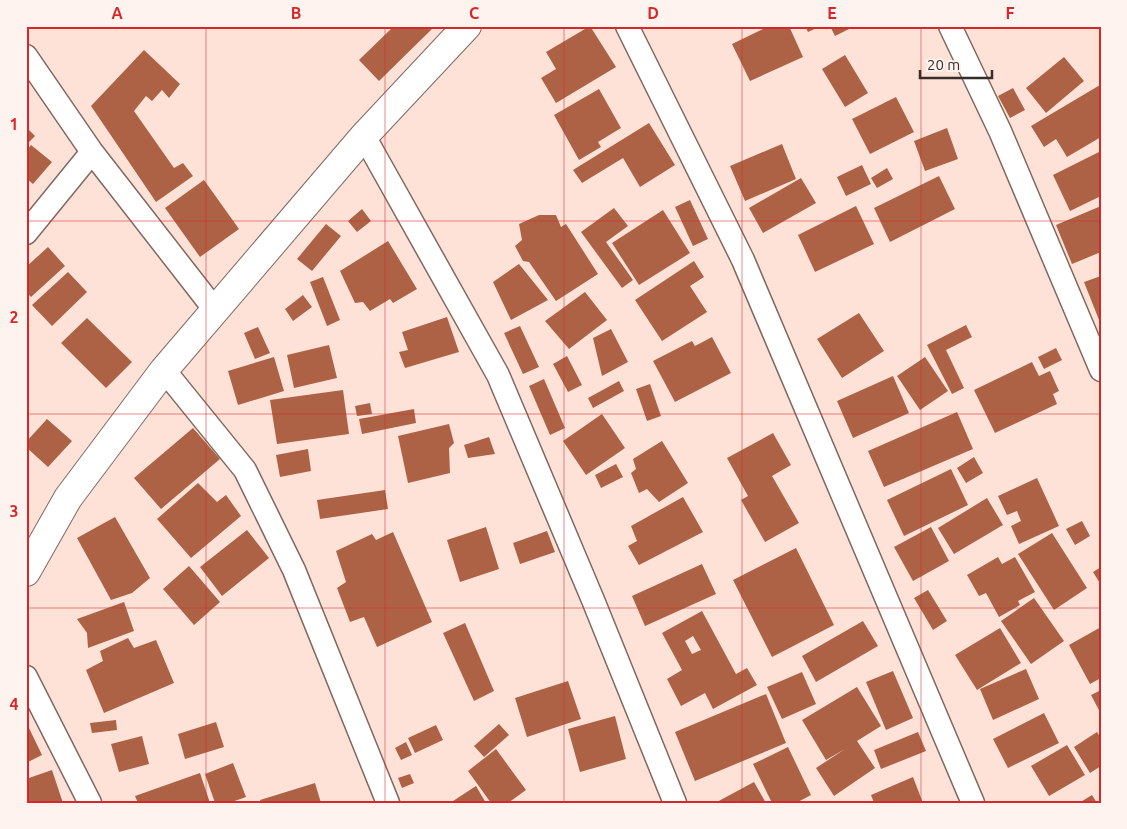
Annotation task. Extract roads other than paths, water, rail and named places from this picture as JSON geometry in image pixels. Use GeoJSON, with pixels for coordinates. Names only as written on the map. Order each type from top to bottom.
{"type":"FeatureCollection","features":[{"type":"Feature","properties":{"kind":"street"},"geometry":{"type":"LineString","coordinates":[[26,572],[68,498],[164,370],[364,136],[467,26]]}},
{"type":"Feature","properties":{"kind":"street"},"geometry":{"type":"LineString","coordinates":[[627,26],[743,260],[973,803]]}},
{"type":"Feature","properties":{"kind":"street"},"geometry":{"type":"LineString","coordinates":[[950,26],[1004,140],[1101,370]]}},
{"type":"Feature","properties":{"kind":"street"},"geometry":{"type":"LineString","coordinates":[[26,56],[92,152],[215,310]]}},
{"type":"Feature","properties":{"kind":"street"},"geometry":{"type":"LineString","coordinates":[[364,136],[498,375],[594,600],[675,803]]}},
{"type":"Feature","properties":{"kind":"street"},"geometry":{"type":"LineString","coordinates":[[26,233],[92,152]]}},
{"type":"Feature","properties":{"kind":"street"},"geometry":{"type":"LineString","coordinates":[[164,370],[245,470],[294,570],[388,803]]}},
{"type":"Feature","properties":{"kind":"street"},"geometry":{"type":"LineString","coordinates":[[26,677],[90,803]]}}]}
